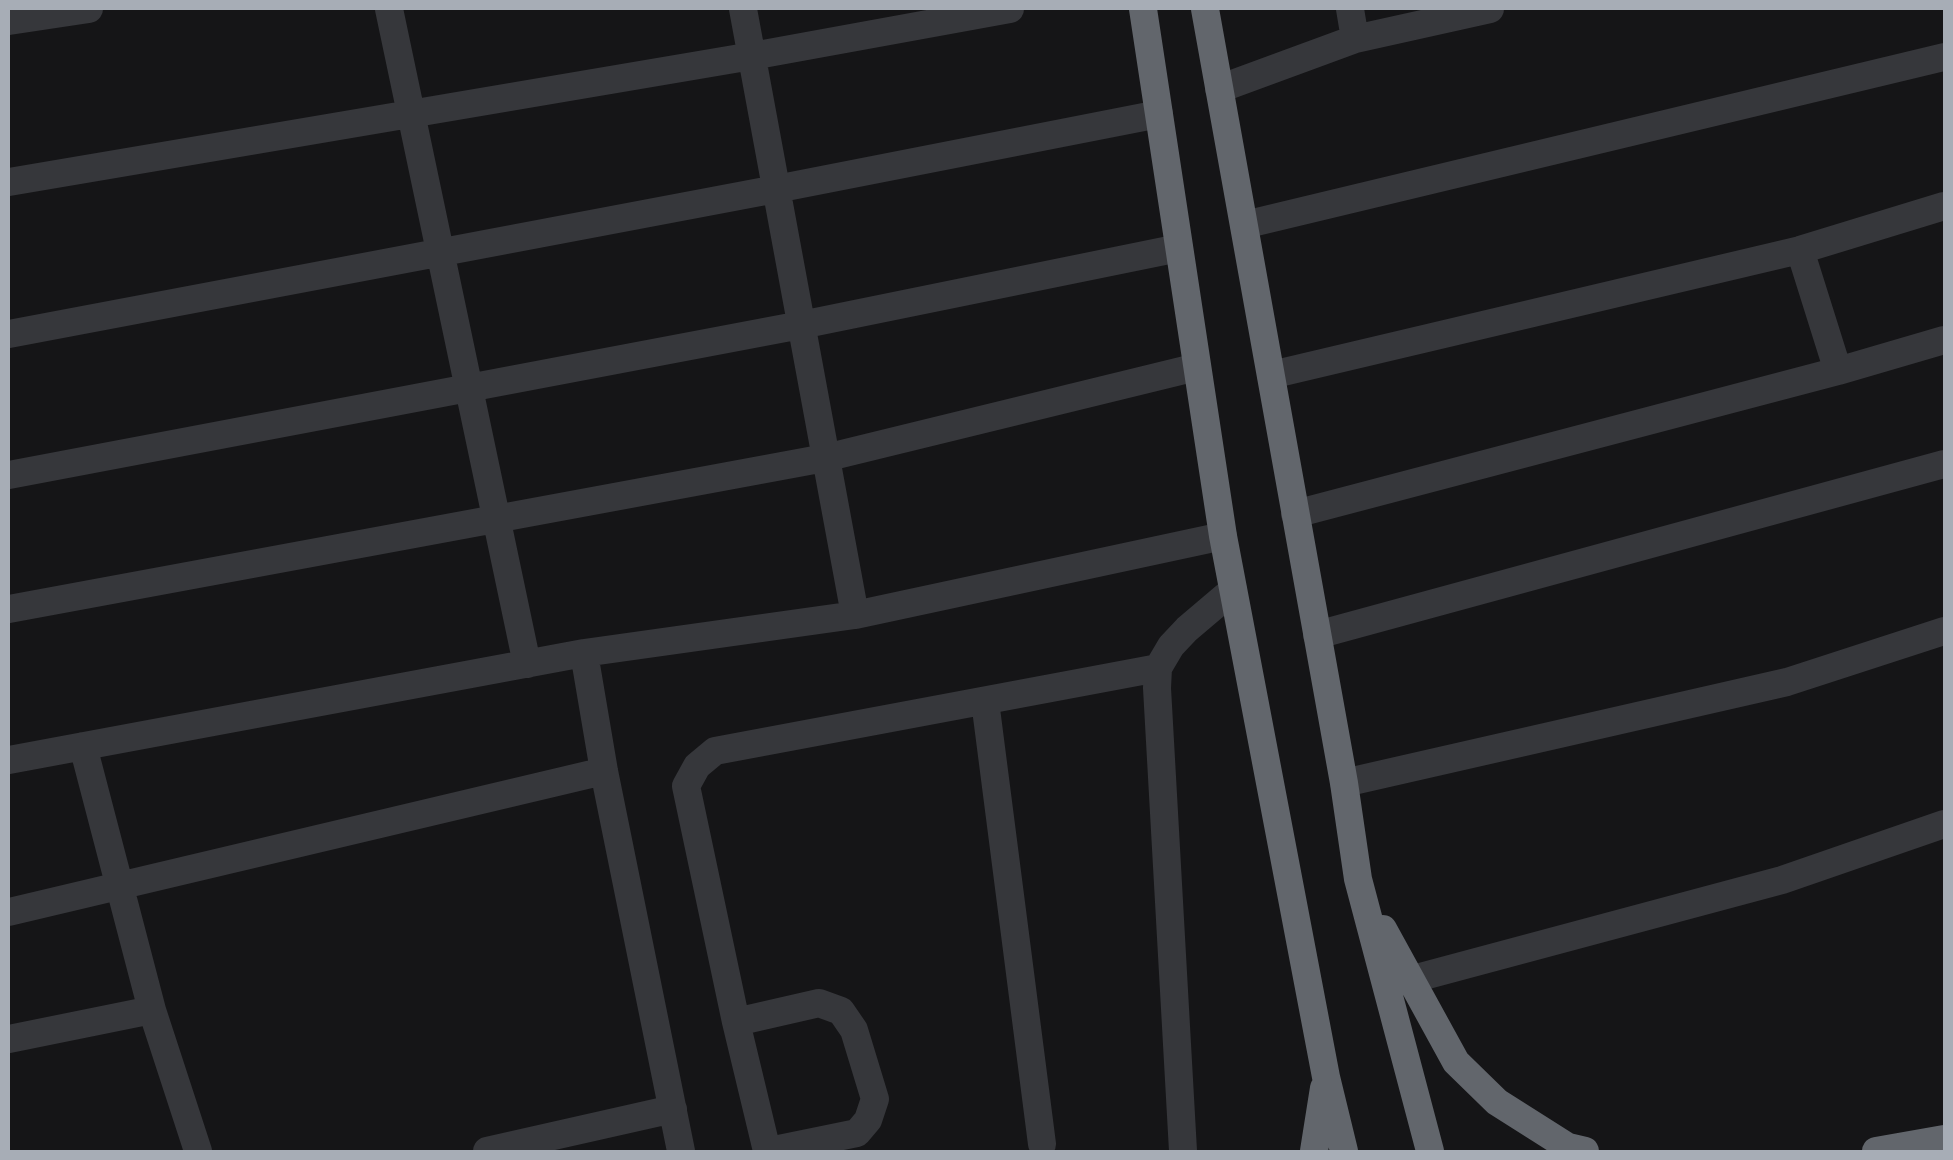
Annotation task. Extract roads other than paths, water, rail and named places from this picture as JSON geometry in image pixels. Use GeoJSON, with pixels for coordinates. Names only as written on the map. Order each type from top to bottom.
{"type":"FeatureCollection","features":[{"type":"Feature","properties":{"kind":"highway"},"geometry":{"type":"LineString","coordinates":[[1143,9],[1223,536],[1326,1077],[1344,1151]]}},
{"type":"Feature","properties":{"kind":"highway"},"geometry":{"type":"LineString","coordinates":[[1205,9],[1344,783],[1358,880],[1430,1151]]}},
{"type":"Feature","properties":{"kind":"highway"},"geometry":{"type":"LineString","coordinates":[[1358,880],[1409,980],[1456,1062],[1497,1102],[1568,1147],[1585,1151]]}},
{"type":"Feature","properties":{"kind":"highway"},"geometry":{"type":"LineString","coordinates":[[1314,1151],[1326,1077]]}},
{"type":"Feature","properties":{"kind":"highway"},"geometry":{"type":"LineString","coordinates":[[1876,1151],[1944,1139]]}},
{"type":"Feature","properties":{"kind":"street"},"geometry":{"type":"LineString","coordinates":[[9,21],[89,9]]}},
{"type":"Feature","properties":{"kind":"street"},"geometry":{"type":"LineString","coordinates":[[388,9],[527,664]]}},
{"type":"Feature","properties":{"kind":"street"},"geometry":{"type":"LineString","coordinates":[[743,9],[855,615]]}},
{"type":"Feature","properties":{"kind":"street"},"geometry":{"type":"LineString","coordinates":[[9,182],[752,56],[1010,9]]}},
{"type":"Feature","properties":{"kind":"street"},"geometry":{"type":"LineString","coordinates":[[1350,9],[1355,39]]}},
{"type":"Feature","properties":{"kind":"street"},"geometry":{"type":"LineString","coordinates":[[1219,89],[1355,39],[1490,9]]}},
{"type":"Feature","properties":{"kind":"street"},"geometry":{"type":"LineString","coordinates":[[1244,224],[1944,57]]}},
{"type":"Feature","properties":{"kind":"street"},"geometry":{"type":"LineString","coordinates":[[9,334],[776,189],[1159,114]]}},
{"type":"Feature","properties":{"kind":"street"},"geometry":{"type":"LineString","coordinates":[[1271,375],[1800,250],[1944,206]]}},
{"type":"Feature","properties":{"kind":"street"},"geometry":{"type":"LineString","coordinates":[[9,475],[801,325],[1179,248]]}},
{"type":"Feature","properties":{"kind":"street"},"geometry":{"type":"LineString","coordinates":[[1800,250],[1838,372]]}},
{"type":"Feature","properties":{"kind":"street"},"geometry":{"type":"LineString","coordinates":[[1295,514],[1838,372],[1944,340]]}},
{"type":"Feature","properties":{"kind":"street"},"geometry":{"type":"LineString","coordinates":[[9,609],[825,458],[1197,367]]}},
{"type":"Feature","properties":{"kind":"street"},"geometry":{"type":"LineString","coordinates":[[1317,635],[1944,464]]}},
{"type":"Feature","properties":{"kind":"street"},"geometry":{"type":"LineString","coordinates":[[9,760],[584,653],[855,615],[1223,536]]}},
{"type":"Feature","properties":{"kind":"street"},"geometry":{"type":"LineString","coordinates":[[1183,1151],[1158,698],[1158,668],[1171,646],[1187,629],[1233,590]]}},
{"type":"Feature","properties":{"kind":"street"},"geometry":{"type":"LineString","coordinates":[[1344,783],[1786,682],[1944,631]]}},
{"type":"Feature","properties":{"kind":"street"},"geometry":{"type":"LineString","coordinates":[[584,653],[604,771],[681,1151]]}},
{"type":"Feature","properties":{"kind":"street"},"geometry":{"type":"LineString","coordinates":[[736,1022],[819,1003],[841,1011],[854,1030],[875,1099],[868,1120],[857,1133],[768,1151],[736,1022],[686,786],[697,766],[716,751],[1158,668]]}},
{"type":"Feature","properties":{"kind":"street"},"geometry":{"type":"LineString","coordinates":[[985,701],[1042,1144]]}},
{"type":"Feature","properties":{"kind":"street"},"geometry":{"type":"LineString","coordinates":[[83,746],[118,886],[152,1010],[198,1151]]}},
{"type":"Feature","properties":{"kind":"street"},"geometry":{"type":"LineString","coordinates":[[9,912],[604,771]]}},
{"type":"Feature","properties":{"kind":"street"},"geometry":{"type":"LineString","coordinates":[[1409,980],[1782,880],[1944,824]]}},
{"type":"Feature","properties":{"kind":"street"},"geometry":{"type":"LineString","coordinates":[[9,1039],[152,1010]]}},
{"type":"Feature","properties":{"kind":"street"},"geometry":{"type":"LineString","coordinates":[[487,1151],[673,1108]]}}]}
